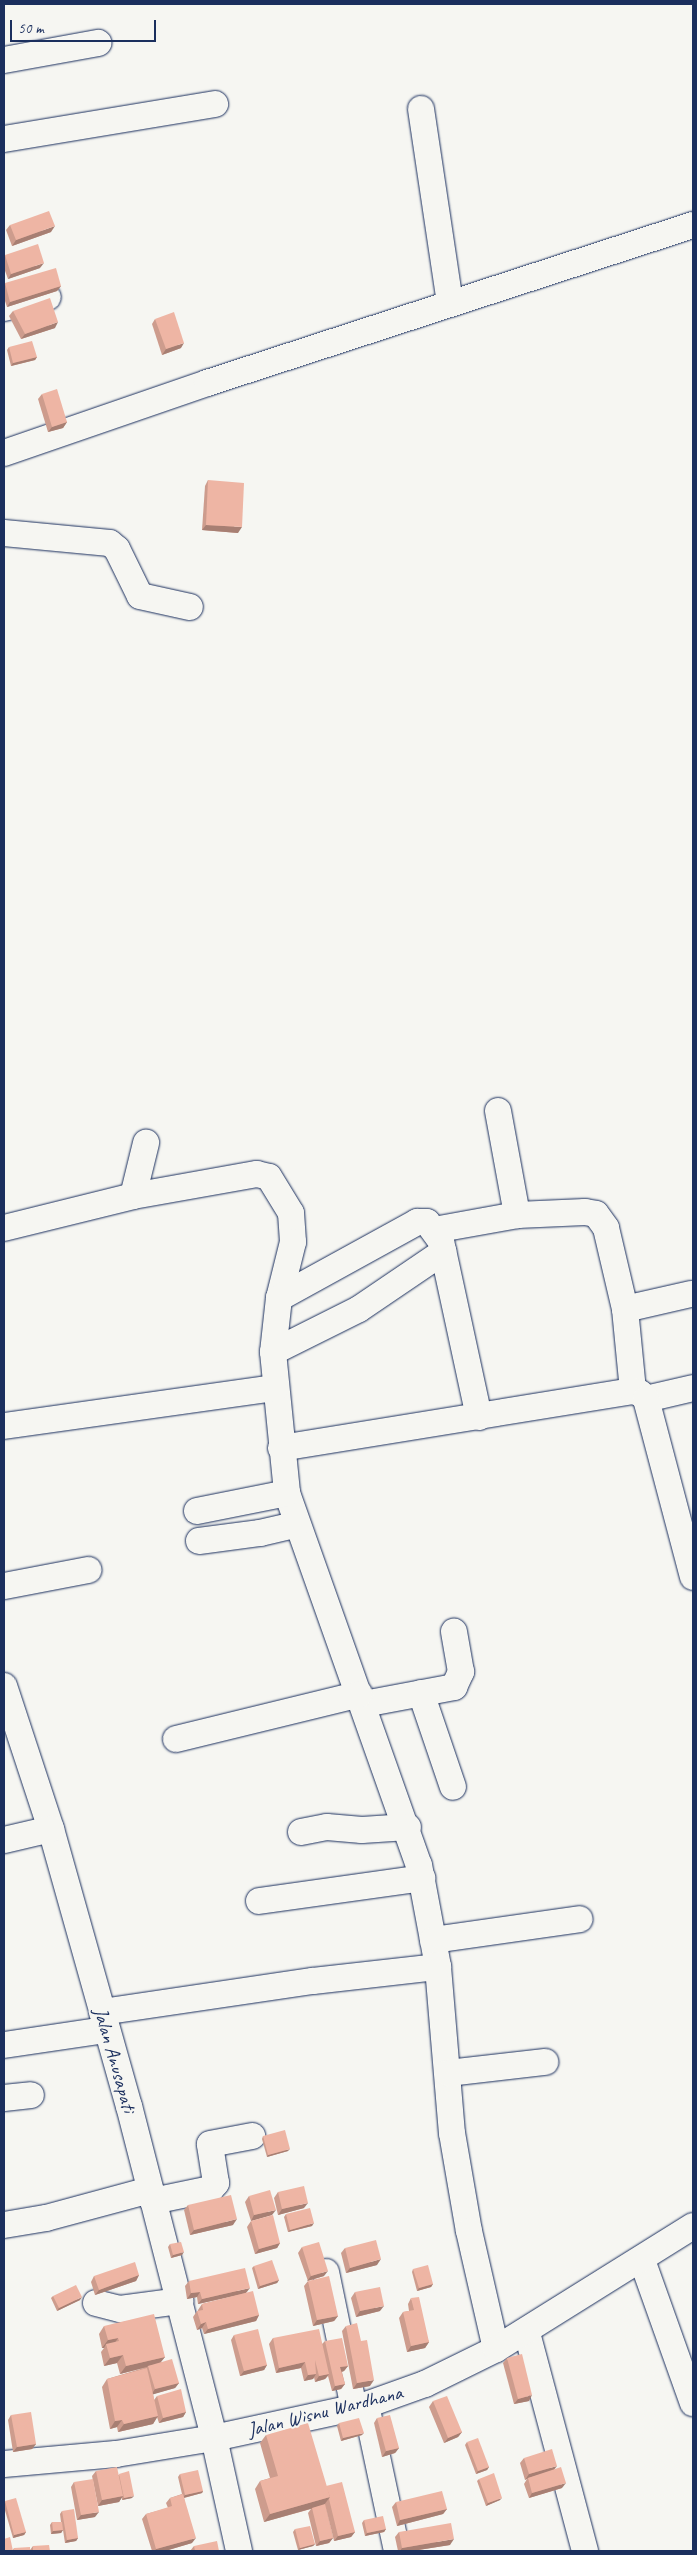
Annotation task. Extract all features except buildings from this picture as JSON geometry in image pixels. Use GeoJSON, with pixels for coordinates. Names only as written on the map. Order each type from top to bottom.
{"type":"FeatureCollection","features":[{"type":"Feature","properties":{"kind":"street"},"geometry":{"type":"LineString","coordinates":[[4,60],[98,43]]}},
{"type":"Feature","properties":{"kind":"street"},"geometry":{"type":"LineString","coordinates":[[4,139],[215,104]]}},
{"type":"Feature","properties":{"kind":"street"},"geometry":{"type":"LineString","coordinates":[[420,109],[450,303]]}},
{"type":"Feature","properties":{"kind":"street"},"geometry":{"type":"LineString","coordinates":[[4,453],[450,303],[693,225]]}},
{"type":"Feature","properties":{"kind":"street"},"geometry":{"type":"LineString","coordinates":[[4,308],[48,297]]}},
{"type":"Feature","properties":{"kind":"street"},"geometry":{"type":"LineString","coordinates":[[4,533],[110,543],[117,550],[140,596],[190,607]]}},
{"type":"Feature","properties":{"kind":"street"},"geometry":{"type":"LineString","coordinates":[[498,1111],[517,1216]]}},
{"type":"Feature","properties":{"kind":"street"},"geometry":{"type":"LineString","coordinates":[[133,1196],[146,1143]]}},
{"type":"Feature","properties":{"kind":"street"},"geometry":{"type":"LineString","coordinates":[[4,1228],[133,1196],[257,1174],[269,1177],[284,1199],[294,1227],[293,1242],[279,1298],[273,1352],[275,1388],[287,1493],[296,1525],[408,1827],[422,1878],[438,1967],[452,2133],[459,2179],[496,2349]]}},
{"type":"Feature","properties":{"kind":"street"},"geometry":{"type":"LineString","coordinates":[[273,1352],[358,1309],[439,1241],[517,1216],[585,1212],[596,1214],[606,1228],[625,1309],[640,1395],[693,1577]]}},
{"type":"Feature","properties":{"kind":"street"},"geometry":{"type":"LineString","coordinates":[[279,1298],[417,1222],[427,1222],[439,1241],[479,1417]]}},
{"type":"Feature","properties":{"kind":"street"},"geometry":{"type":"LineString","coordinates":[[625,1309],[691,1294]]}},
{"type":"Feature","properties":{"kind":"street"},"geometry":{"type":"LineString","coordinates":[[4,1426],[275,1388]]}},
{"type":"Feature","properties":{"kind":"street"},"geometry":{"type":"LineString","coordinates":[[282,1448],[479,1417],[693,1388]]}},
{"type":"Feature","properties":{"kind":"street"},"geometry":{"type":"LineString","coordinates":[[197,1511],[287,1493]]}},
{"type":"Feature","properties":{"kind":"street"},"geometry":{"type":"LineString","coordinates":[[199,1541],[260,1533],[296,1525]]}},
{"type":"Feature","properties":{"kind":"street"},"geometry":{"type":"LineString","coordinates":[[4,1586],[88,1570]]}},
{"type":"Feature","properties":{"kind":"street"},"geometry":{"type":"LineString","coordinates":[[176,1738],[362,1699],[421,1693],[454,1687],[458,1682],[461,1672],[454,1632]]}},
{"type":"Feature","properties":{"kind":"street","name":"Jalan Anusapati"},"geometry":{"type":"LineString","coordinates":[[4,1686],[51,1829],[104,2021],[180,2301],[214,2438],[239,2551]]}},
{"type":"Feature","properties":{"kind":"street"},"geometry":{"type":"LineString","coordinates":[[421,1693],[453,1787]]}},
{"type":"Feature","properties":{"kind":"street"},"geometry":{"type":"LineString","coordinates":[[301,1832],[327,1826],[362,1830],[408,1827]]}},
{"type":"Feature","properties":{"kind":"street"},"geometry":{"type":"LineString","coordinates":[[4,1840],[51,1829]]}},
{"type":"Feature","properties":{"kind":"street"},"geometry":{"type":"LineString","coordinates":[[259,1901],[422,1878]]}},
{"type":"Feature","properties":{"kind":"street"},"geometry":{"type":"LineString","coordinates":[[433,1940],[580,1919]]}},
{"type":"Feature","properties":{"kind":"street"},"geometry":{"type":"LineString","coordinates":[[4,2045],[104,2021],[313,1981],[438,1967]]}},
{"type":"Feature","properties":{"kind":"street"},"geometry":{"type":"LineString","coordinates":[[448,2073],[546,2062]]}},
{"type":"Feature","properties":{"kind":"street"},"geometry":{"type":"LineString","coordinates":[[4,2098],[31,2095]]}},
{"type":"Feature","properties":{"kind":"street"},"geometry":{"type":"LineString","coordinates":[[4,2225],[151,2196],[211,2189],[216,2182],[210,2144],[252,2136]]}},
{"type":"Feature","properties":{"kind":"street","name":"Jalan Wisnu Wardhana"},"geometry":{"type":"LineString","coordinates":[[4,2464],[116,2454],[214,2438],[360,2406],[425,2384],[527,2332],[693,2226]]}},
{"type":"Feature","properties":{"kind":"street"},"geometry":{"type":"LineString","coordinates":[[642,2260],[693,2403]]}},
{"type":"Feature","properties":{"kind":"street"},"geometry":{"type":"LineString","coordinates":[[326,2272],[397,2551]]}},
{"type":"Feature","properties":{"kind":"street"},"geometry":{"type":"LineString","coordinates":[[96,2303],[120,2309],[180,2301]]}},
{"type":"Feature","properties":{"kind":"street"},"geometry":{"type":"LineString","coordinates":[[527,2332],[585,2551]]}}]}
